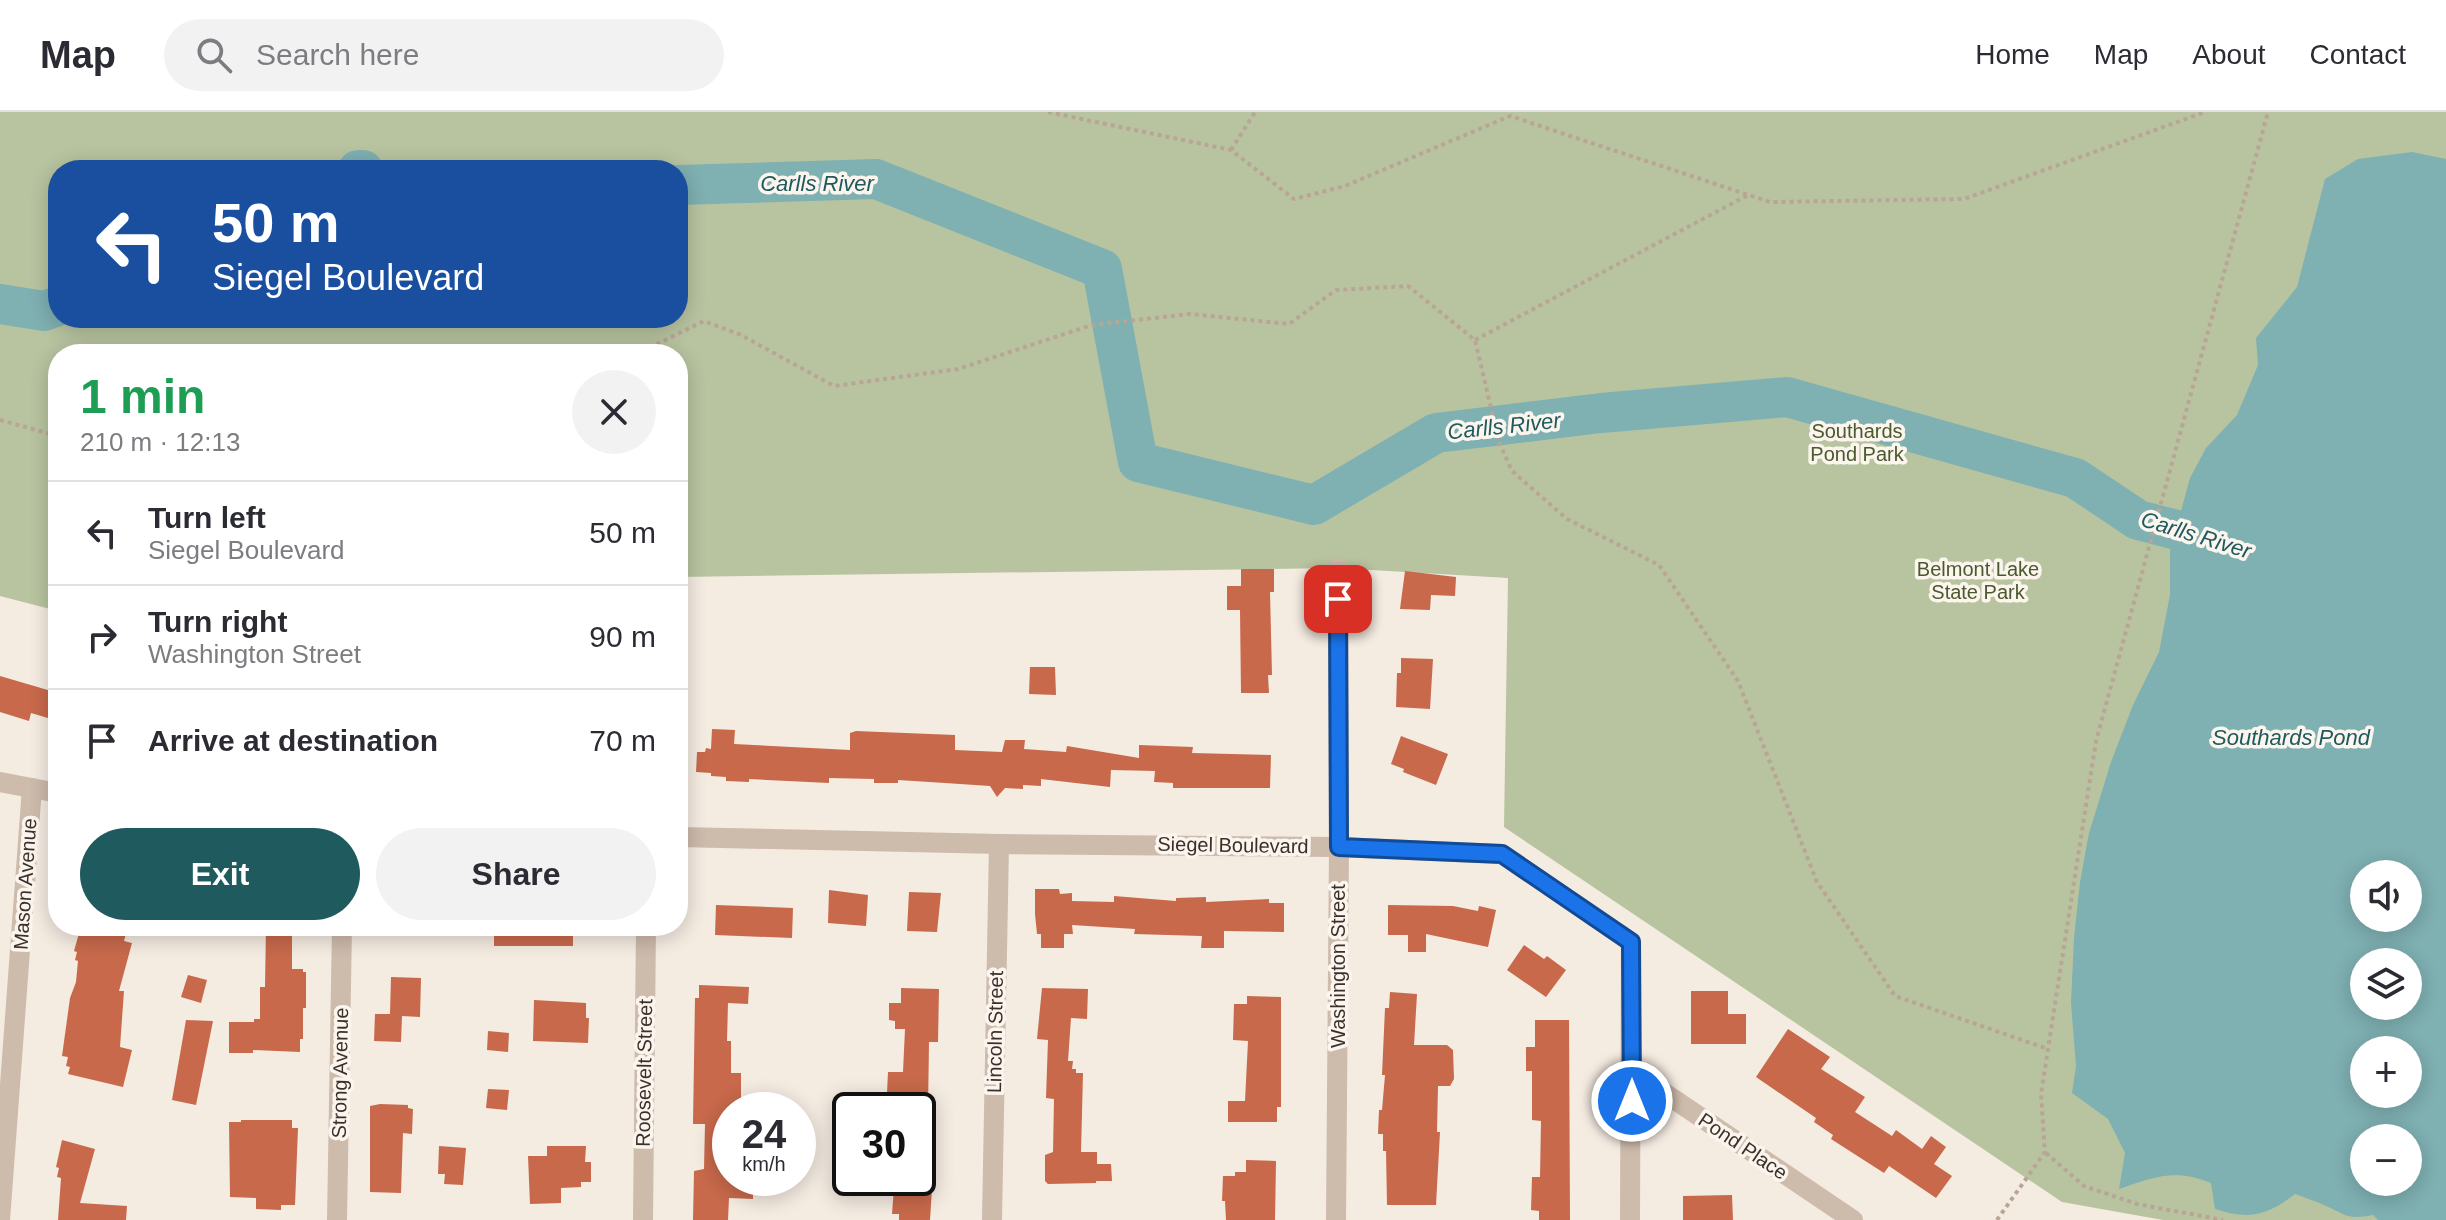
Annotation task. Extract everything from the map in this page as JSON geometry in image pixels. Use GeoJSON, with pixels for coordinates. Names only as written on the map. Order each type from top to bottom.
{"type":"FeatureCollection","features":[{"type":"Feature","properties":{"kind":"street","name":"Washington Street"},"geometry":{"type":"LineString","coordinates":[[1336,1220],[1338,568]]}},
{"type":"Feature","properties":{"kind":"street"},"geometry":{"type":"LineString","coordinates":[[0,782],[48,791]]}},
{"type":"Feature","properties":{"kind":"street","name":"Mason Avenue"},"geometry":{"type":"LineString","coordinates":[[0,1220],[32,788]]}},
{"type":"Feature","properties":{"kind":"street","name":"Siegel Boulevard"},"geometry":{"type":"LineString","coordinates":[[688,837],[1339,847],[1502,854],[1631,942],[1632,1071]]}},
{"type":"Feature","properties":{"kind":"street","name":"Lincoln Street"},"geometry":{"type":"LineString","coordinates":[[992,1220],[999,844]]}},
{"type":"Feature","properties":{"kind":"street","name":"Strong Avenue"},"geometry":{"type":"LineString","coordinates":[[337,1220],[342,936]]}},
{"type":"Feature","properties":{"kind":"street","name":"Roosevelt Street"},"geometry":{"type":"LineString","coordinates":[[643,1220],[646,936]]}},
{"type":"Feature","properties":{"kind":"street"},"geometry":{"type":"LineString","coordinates":[[1630,1220],[1632,1071]]}},
{"type":"Feature","properties":{"kind":"street","name":"Pond Place"},"geometry":{"type":"LineString","coordinates":[[1632,1071],[1853,1220]]}},
{"type":"Feature","properties":{"kind":"path"},"geometry":{"type":"LineString","coordinates":[[1048,112],[1231,150],[1294,199],[1345,186],[1510,116],[1770,202],[1964,199],[2205,112]]}},
{"type":"Feature","properties":{"kind":"path"},"geometry":{"type":"LineString","coordinates":[[1231,150],[1255,112]]}},
{"type":"Feature","properties":{"kind":"path"},"geometry":{"type":"LineString","coordinates":[[1997,1220],[2045,1152],[2041,1094],[2096,741],[2268,112]]}},
{"type":"Feature","properties":{"kind":"path"},"geometry":{"type":"LineString","coordinates":[[1475,340],[1748,195]]}},
{"type":"Feature","properties":{"kind":"path"},"geometry":{"type":"LineString","coordinates":[[657,344],[704,321],[741,335],[834,386],[958,369],[1092,325],[1190,314],[1289,324],[1336,290],[1408,286],[1475,340],[1499,442],[1512,471],[1567,519],[1659,565],[1738,681],[1817,882],[1895,996],[2048,1049]]}},
{"type":"Feature","properties":{"kind":"path"},"geometry":{"type":"LineString","coordinates":[[0,420],[48,433]]}},
{"type":"Feature","properties":{"kind":"path"},"geometry":{"type":"LineString","coordinates":[[2045,1152],[2084,1186],[2137,1204],[2223,1220]]}},
{"type":"Feature","properties":{"kind":"green space","name":"Southards Pond Park"},"geometry":{"type":"Polygon","coordinates":[[[0,112],[2446,112],[2446,1220],[2163,1220],[2062,1202],[1504,827],[1508,578],[1337,568],[688,577],[688,344],[48,344],[48,608],[0,596],[0,112]]]}},
{"type":"Feature","properties":{"kind":"water","name":"Southards Pond"},"geometry":{"type":"Polygon","coordinates":[[[2412,152],[2446,159],[2446,1220],[2378,1220],[2373,1215],[2352,1217],[2295,1194],[2266,1211],[2237,1214],[2215,1209],[2211,1183],[2187,1176],[2154,1178],[2119,1189],[2125,1153],[2108,1119],[2072,1093],[2076,1066],[2071,1003],[2074,938],[2089,833],[2133,705],[2159,652],[2170,595],[2170,551],[2190,478],[2206,448],[2237,415],[2258,365],[2256,338],[2297,287],[2325,179],[2358,159],[2412,152]]]}},
{"type":"Feature","properties":{"kind":"building"},"geometry":{"type":"Polygon","coordinates":[[[1241,569],[1274,569],[1274,592],[1270,592],[1272,675],[1268,675],[1269,693],[1241,693],[1240,610],[1227,610],[1227,586],[1241,586],[1241,569]]]}},
{"type":"Feature","properties":{"kind":"building"},"geometry":{"type":"Polygon","coordinates":[[[1405,571],[1456,577],[1455,596],[1431,595],[1430,610],[1400,609],[1405,571]]]}},
{"type":"Feature","properties":{"kind":"building"},"geometry":{"type":"Polygon","coordinates":[[[1401,658],[1433,659],[1430,709],[1396,707],[1397,673],[1401,673],[1401,658]]]}},
{"type":"Feature","properties":{"kind":"building"},"geometry":{"type":"Polygon","coordinates":[[[1030,667],[1055,667],[1056,695],[1029,694],[1030,667]]]}},
{"type":"Feature","properties":{"kind":"building"},"geometry":{"type":"Polygon","coordinates":[[[0,676],[48,690],[48,718],[31,713],[29,721],[0,712],[0,676]]]}},
{"type":"Feature","properties":{"kind":"building"},"geometry":{"type":"Polygon","coordinates":[[[712,729],[735,730],[734,744],[850,750],[850,733],[856,731],[955,735],[955,750],[1002,752],[1005,740],[1025,740],[1024,749],[1066,752],[1067,746],[1139,758],[1139,745],[1193,747],[1192,753],[1271,755],[1270,788],[1173,788],[1173,783],[1154,782],[1155,771],[1111,770],[1110,787],[1041,779],[1041,786],[1005,788],[997,797],[990,786],[898,780],[898,783],[829,778],[829,783],[749,779],[749,782],[726,781],[726,777],[696,772],[697,752],[711,749],[712,729]]]}},
{"type":"Feature","properties":{"kind":"building"},"geometry":{"type":"Polygon","coordinates":[[[1401,736],[1448,754],[1436,785],[1391,764],[1401,736]]]}},
{"type":"Feature","properties":{"kind":"building"},"geometry":{"type":"Polygon","coordinates":[[[1035,889],[1059,889],[1060,894],[1072,893],[1072,901],[1114,902],[1114,896],[1176,901],[1176,898],[1206,897],[1206,902],[1269,899],[1269,903],[1284,903],[1284,932],[1224,931],[1224,948],[1201,948],[1202,936],[1134,934],[1135,929],[1072,925],[1073,934],[1064,934],[1064,948],[1041,948],[1041,934],[1037,934],[1035,889]]]}},
{"type":"Feature","properties":{"kind":"building"},"geometry":{"type":"Polygon","coordinates":[[[829,890],[868,895],[866,926],[828,923],[829,890]]]}},
{"type":"Feature","properties":{"kind":"building"},"geometry":{"type":"Polygon","coordinates":[[[909,892],[941,893],[937,932],[907,931],[909,892]]]}},
{"type":"Feature","properties":{"kind":"building"},"geometry":{"type":"Polygon","coordinates":[[[716,905],[793,908],[792,938],[715,935],[716,905]]]}},
{"type":"Feature","properties":{"kind":"building"},"geometry":{"type":"Polygon","coordinates":[[[1388,905],[1453,906],[1478,911],[1479,906],[1496,910],[1488,947],[1426,934],[1426,952],[1408,952],[1408,935],[1388,935],[1388,905]]]}},
{"type":"Feature","properties":{"kind":"building"},"geometry":{"type":"Polygon","coordinates":[[[78,936],[125,936],[124,941],[132,943],[119,991],[124,991],[120,1047],[132,1050],[123,1087],[68,1074],[68,1057],[62,1056],[70,998],[76,982],[78,961],[75,960],[77,952],[74,951],[78,936]]]}},
{"type":"Feature","properties":{"kind":"building"},"geometry":{"type":"Polygon","coordinates":[[[266,936],[292,936],[292,969],[306,972],[306,1008],[303,1008],[300,1052],[253,1050],[253,1053],[229,1053],[229,1022],[254,1022],[254,1019],[260,1019],[260,987],[265,987],[266,936]]]}},
{"type":"Feature","properties":{"kind":"building"},"geometry":{"type":"Polygon","coordinates":[[[494,936],[573,936],[573,946],[494,946],[494,936]]]}},
{"type":"Feature","properties":{"kind":"building"},"geometry":{"type":"Polygon","coordinates":[[[1524,945],[1566,970],[1546,997],[1507,970],[1524,945]]]}},
{"type":"Feature","properties":{"kind":"building"},"geometry":{"type":"Polygon","coordinates":[[[188,975],[207,980],[201,1003],[181,997],[188,975]]]}},
{"type":"Feature","properties":{"kind":"building"},"geometry":{"type":"Polygon","coordinates":[[[391,977],[421,978],[420,1017],[402,1016],[401,1042],[374,1041],[375,1014],[390,1014],[391,977]]]}},
{"type":"Feature","properties":{"kind":"building"},"geometry":{"type":"Polygon","coordinates":[[[699,985],[749,987],[748,1004],[728,1003],[727,1041],[731,1041],[731,1073],[741,1073],[741,1092],[712,1092],[712,1196],[753,1196],[753,1199],[729,1198],[728,1220],[693,1220],[694,1171],[704,1169],[705,1124],[693,1124],[695,998],[699,998],[699,985]]]}},
{"type":"Feature","properties":{"kind":"building"},"geometry":{"type":"Polygon","coordinates":[[[901,988],[939,989],[938,1042],[929,1042],[928,1092],[887,1092],[888,1072],[903,1072],[905,1029],[895,1029],[895,1021],[889,1020],[889,1003],[901,1003],[901,988]]]}},
{"type":"Feature","properties":{"kind":"building"},"geometry":{"type":"Polygon","coordinates":[[[1042,988],[1088,989],[1087,1019],[1071,1018],[1068,1061],[1073,1061],[1072,1069],[1076,1069],[1076,1073],[1083,1073],[1081,1152],[1097,1152],[1097,1164],[1111,1164],[1112,1181],[1048,1184],[1045,1181],[1045,1155],[1053,1152],[1054,1099],[1046,1098],[1048,1040],[1037,1039],[1042,988]]]}},
{"type":"Feature","properties":{"kind":"building"},"geometry":{"type":"Polygon","coordinates":[[[1691,991],[1728,991],[1728,1014],[1746,1014],[1746,1044],[1691,1044],[1691,991]]]}},
{"type":"Feature","properties":{"kind":"building"},"geometry":{"type":"Polygon","coordinates":[[[1390,992],[1417,994],[1414,1045],[1447,1045],[1453,1050],[1454,1079],[1450,1086],[1438,1086],[1437,1132],[1440,1132],[1436,1205],[1387,1205],[1386,1151],[1383,1151],[1383,1134],[1378,1134],[1385,1075],[1382,1075],[1385,1008],[1389,1008],[1390,992]]]}},
{"type":"Feature","properties":{"kind":"building"},"geometry":{"type":"Polygon","coordinates":[[[1247,996],[1281,997],[1281,1107],[1277,1107],[1277,1122],[1228,1122],[1228,1101],[1245,1101],[1248,1041],[1233,1040],[1234,1004],[1247,1004],[1247,996]]]}},
{"type":"Feature","properties":{"kind":"building"},"geometry":{"type":"Polygon","coordinates":[[[534,1000],[586,1003],[588,1043],[533,1041],[534,1000]]]}},
{"type":"Feature","properties":{"kind":"building"},"geometry":{"type":"Polygon","coordinates":[[[186,1020],[213,1021],[196,1105],[172,1100],[186,1020]]]}},
{"type":"Feature","properties":{"kind":"building"},"geometry":{"type":"Polygon","coordinates":[[[1535,1020],[1569,1020],[1570,1220],[1539,1220],[1539,1211],[1531,1210],[1532,1177],[1540,1177],[1541,1121],[1532,1120],[1532,1071],[1526,1071],[1526,1047],[1535,1047],[1535,1020]]]}},
{"type":"Feature","properties":{"kind":"building"},"geometry":{"type":"Polygon","coordinates":[[[1788,1029],[1830,1057],[1821,1069],[1865,1097],[1855,1112],[1892,1136],[1896,1130],[1922,1149],[1931,1136],[1946,1147],[1934,1164],[1952,1176],[1936,1198],[1889,1166],[1884,1173],[1831,1139],[1833,1135],[1814,1122],[1816,1118],[1756,1077],[1788,1029]]]}},
{"type":"Feature","properties":{"kind":"building"},"geometry":{"type":"Polygon","coordinates":[[[488,1031],[509,1033],[508,1052],[487,1050],[488,1031]]]}},
{"type":"Feature","properties":{"kind":"building"},"geometry":{"type":"Polygon","coordinates":[[[488,1089],[509,1090],[507,1110],[486,1108],[488,1089]]]}},
{"type":"Feature","properties":{"kind":"building"},"geometry":{"type":"Polygon","coordinates":[[[408,1105],[413,1109],[412,1134],[403,1133],[401,1193],[370,1192],[370,1106],[408,1105]]]}},
{"type":"Feature","properties":{"kind":"building"},"geometry":{"type":"Polygon","coordinates":[[[292,1120],[292,1128],[298,1128],[295,1205],[281,1205],[281,1210],[256,1209],[256,1198],[230,1197],[229,1122],[292,1120]]]}},
{"type":"Feature","properties":{"kind":"building"},"geometry":{"type":"Polygon","coordinates":[[[62,1140],[95,1149],[80,1203],[127,1206],[126,1220],[58,1220],[61,1178],[57,1177],[59,1168],[56,1167],[62,1140]]]}},
{"type":"Feature","properties":{"kind":"building"},"geometry":{"type":"Polygon","coordinates":[[[439,1146],[466,1148],[463,1185],[444,1184],[445,1174],[438,1174],[439,1146]]]}},
{"type":"Feature","properties":{"kind":"building"},"geometry":{"type":"Polygon","coordinates":[[[547,1146],[586,1146],[585,1162],[591,1162],[591,1182],[581,1182],[581,1187],[561,1188],[561,1203],[530,1204],[528,1156],[547,1156],[547,1146]]]}},
{"type":"Feature","properties":{"kind":"building"},"geometry":{"type":"Polygon","coordinates":[[[1246,1160],[1276,1161],[1275,1220],[1226,1220],[1225,1201],[1222,1201],[1223,1176],[1246,1172],[1246,1160]]]}},
{"type":"Feature","properties":{"kind":"building"},"geometry":{"type":"Polygon","coordinates":[[[1732,1195],[1733,1220],[1683,1220],[1683,1196],[1732,1195]]]}},
{"type":"Feature","properties":{"kind":"building"},"geometry":{"type":"Polygon","coordinates":[[[893,1196],[932,1196],[930,1220],[899,1220],[899,1214],[892,1214],[893,1196]]]}},
{"type":"Feature","properties":{"kind":"waterway","name":"Carlls River"},"geometry":{"type":"LineString","coordinates":[[688,185],[876,179],[1102,269],[1138,462],[1314,505],[1436,433],[1601,413],[1787,397],[2075,478],[2138,520],[2227,543]]}},
{"type":"Feature","properties":{"kind":"waterway","name":"Carlls River"},"geometry":{"type":"LineString","coordinates":[[0,304],[48,310]]}},
{"type":"Feature","properties":{"kind":"route"},"geometry":{"type":"LineString","coordinates":[[1338,599],[1339,847],[1502,854],[1631,942],[1632,1101]]}},
{"type":"Feature","properties":{"kind":"park label","name":"Belmont Lake State Park"},"geometry":{"type":"Point","coordinates":[1978,580]}}]}
